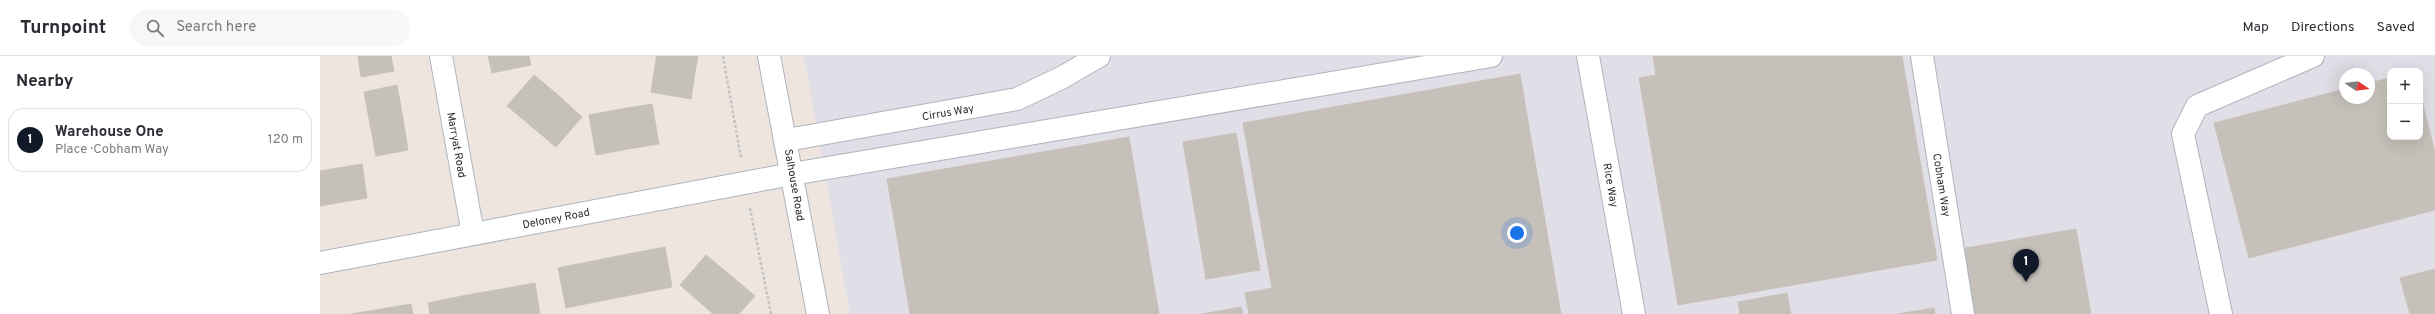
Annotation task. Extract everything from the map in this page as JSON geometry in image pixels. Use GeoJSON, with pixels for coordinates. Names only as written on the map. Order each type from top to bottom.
{"type":"FeatureCollection","features":[{"type":"Feature","properties":{"kind":"street","name":"Marryat Road"},"geometry":{"type":"LineString","coordinates":[[441,56],[473,234]]}},
{"type":"Feature","properties":{"kind":"street","name":"Salhouse Road"},"geometry":{"type":"LineString","coordinates":[[770,56],[787,140],[818,314]]}},
{"type":"Feature","properties":{"kind":"street","name":"Cirrus Way"},"geometry":{"type":"LineString","coordinates":[[787,140],[1017,99],[1063,77],[1099,56]]}},
{"type":"Feature","properties":{"kind":"street","name":"Deloney Road"},"geometry":{"type":"LineString","coordinates":[[320,262],[792,174],[1490,56]]}},
{"type":"Feature","properties":{"kind":"street","name":"Rice Way"},"geometry":{"type":"LineString","coordinates":[[1588,56],[1634,314]]}},
{"type":"Feature","properties":{"kind":"street","name":"Cobham Way"},"geometry":{"type":"LineString","coordinates":[[1922,56],[1963,314]]}},
{"type":"Feature","properties":{"kind":"street"},"geometry":{"type":"LineString","coordinates":[[2221,314],[2183,134],[2197,106],[2313,56]]}},
{"type":"Feature","properties":{"kind":"shaded area"},"geometry":{"type":"Polygon","coordinates":[[[804,56],[2435,56],[2435,314],[850,314],[804,56]]]}},
{"type":"Feature","properties":{"kind":"building"},"geometry":{"type":"Polygon","coordinates":[[[358,56],[391,56],[394,71],[361,77],[358,56]]]}},
{"type":"Feature","properties":{"kind":"building"},"geometry":{"type":"Polygon","coordinates":[[[488,56],[529,56],[531,65],[492,73],[488,56]]]}},
{"type":"Feature","properties":{"kind":"building"},"geometry":{"type":"Polygon","coordinates":[[[656,56],[698,56],[696,66],[656,60],[656,56]]]}},
{"type":"Feature","properties":{"kind":"building"},"geometry":{"type":"Polygon","coordinates":[[[1653,56],[1902,56],[1937,260],[1678,305],[1639,78],[1656,75],[1653,56]]]}},
{"type":"Feature","properties":{"kind":"building"},"geometry":{"type":"Polygon","coordinates":[[[656,60],[696,66],[691,99],[651,92],[656,60]]]}},
{"type":"Feature","properties":{"kind":"building"},"geometry":{"type":"Polygon","coordinates":[[[1520,74],[1561,314],[1249,314],[1245,293],[1272,288],[1243,123],[1520,74]]]}},
{"type":"Feature","properties":{"kind":"building"},"geometry":{"type":"Polygon","coordinates":[[[534,75],[558,95],[531,126],[507,106],[534,75]]]}},
{"type":"Feature","properties":{"kind":"building"},"geometry":{"type":"Polygon","coordinates":[[[2387,79],[2387,140],[2423,140],[2423,106],[2435,152],[2435,210],[2249,258],[2214,123],[2339,91],[2339,104],[2375,104],[2375,82],[2387,79]]]}},
{"type":"Feature","properties":{"kind":"building"},"geometry":{"type":"Polygon","coordinates":[[[397,85],[403,119],[370,124],[364,92],[397,85]]]}},
{"type":"Feature","properties":{"kind":"building"},"geometry":{"type":"Polygon","coordinates":[[[558,95],[582,117],[556,147],[531,126],[558,95]]]}},
{"type":"Feature","properties":{"kind":"building"},"geometry":{"type":"Polygon","coordinates":[[[652,104],[659,144],[628,149],[621,109],[652,104]]]}},
{"type":"Feature","properties":{"kind":"building"},"geometry":{"type":"Polygon","coordinates":[[[621,109],[628,149],[596,155],[589,115],[621,109]]]}},
{"type":"Feature","properties":{"kind":"building"},"geometry":{"type":"Polygon","coordinates":[[[403,119],[408,150],[376,156],[370,124],[403,119]]]}},
{"type":"Feature","properties":{"kind":"building"},"geometry":{"type":"Polygon","coordinates":[[[1236,133],[1260,270],[1206,279],[1183,142],[1236,133]]]}},
{"type":"Feature","properties":{"kind":"building"},"geometry":{"type":"Polygon","coordinates":[[[1129,137],[1159,314],[910,314],[887,179],[1129,137]]]}},
{"type":"Feature","properties":{"kind":"building"},"geometry":{"type":"Polygon","coordinates":[[[362,164],[367,198],[331,204],[326,170],[362,164]]]}},
{"type":"Feature","properties":{"kind":"building"},"geometry":{"type":"Polygon","coordinates":[[[326,170],[331,204],[320,206],[320,171],[326,170]]]}},
{"type":"Feature","properties":{"kind":"building"},"geometry":{"type":"Polygon","coordinates":[[[2076,229],[2091,314],[1971,314],[1960,249],[2076,229]]]}},
{"type":"Feature","properties":{"kind":"building"},"geometry":{"type":"Polygon","coordinates":[[[665,247],[672,287],[636,294],[628,254],[665,247]]]}},
{"type":"Feature","properties":{"kind":"building"},"geometry":{"type":"Polygon","coordinates":[[[628,254],[636,294],[600,301],[593,261],[628,254]]]}},
{"type":"Feature","properties":{"kind":"building"},"geometry":{"type":"Polygon","coordinates":[[[706,255],[730,275],[704,306],[680,285],[706,255]]]}},
{"type":"Feature","properties":{"kind":"building"},"geometry":{"type":"Polygon","coordinates":[[[593,261],[600,301],[566,308],[558,268],[593,261]]]}},
{"type":"Feature","properties":{"kind":"building"},"geometry":{"type":"Polygon","coordinates":[[[2435,269],[2435,314],[2410,314],[2400,278],[2435,269]]]}},
{"type":"Feature","properties":{"kind":"building"},"geometry":{"type":"Polygon","coordinates":[[[730,275],[755,296],[739,314],[713,314],[704,306],[730,275]]]}},
{"type":"Feature","properties":{"kind":"building"},"geometry":{"type":"Polygon","coordinates":[[[535,283],[540,314],[507,314],[502,289],[535,283]]]}},
{"type":"Feature","properties":{"kind":"building"},"geometry":{"type":"Polygon","coordinates":[[[502,289],[507,314],[471,314],[467,295],[502,289]]]}},
{"type":"Feature","properties":{"kind":"building"},"geometry":{"type":"Polygon","coordinates":[[[1787,293],[1791,314],[1740,314],[1738,302],[1787,293]]]}},
{"type":"Feature","properties":{"kind":"building"},"geometry":{"type":"Polygon","coordinates":[[[467,295],[471,314],[430,314],[428,303],[467,295]]]}},
{"type":"Feature","properties":{"kind":"building"},"geometry":{"type":"Polygon","coordinates":[[[411,304],[413,314],[351,314],[411,304]]]}},
{"type":"Feature","properties":{"kind":"building"},"geometry":{"type":"Polygon","coordinates":[[[1241,307],[1243,314],[1202,314],[1241,307]]]}},
{"type":"Feature","properties":{"kind":"building"},"geometry":{"type":"Polygon","coordinates":[[[1934,308],[1935,314],[1898,314],[1934,308]]]}},
{"type":"Feature","properties":{"kind":"place","name":"Warehouse One"},"geometry":{"type":"Point","coordinates":[2026,282]}}]}
